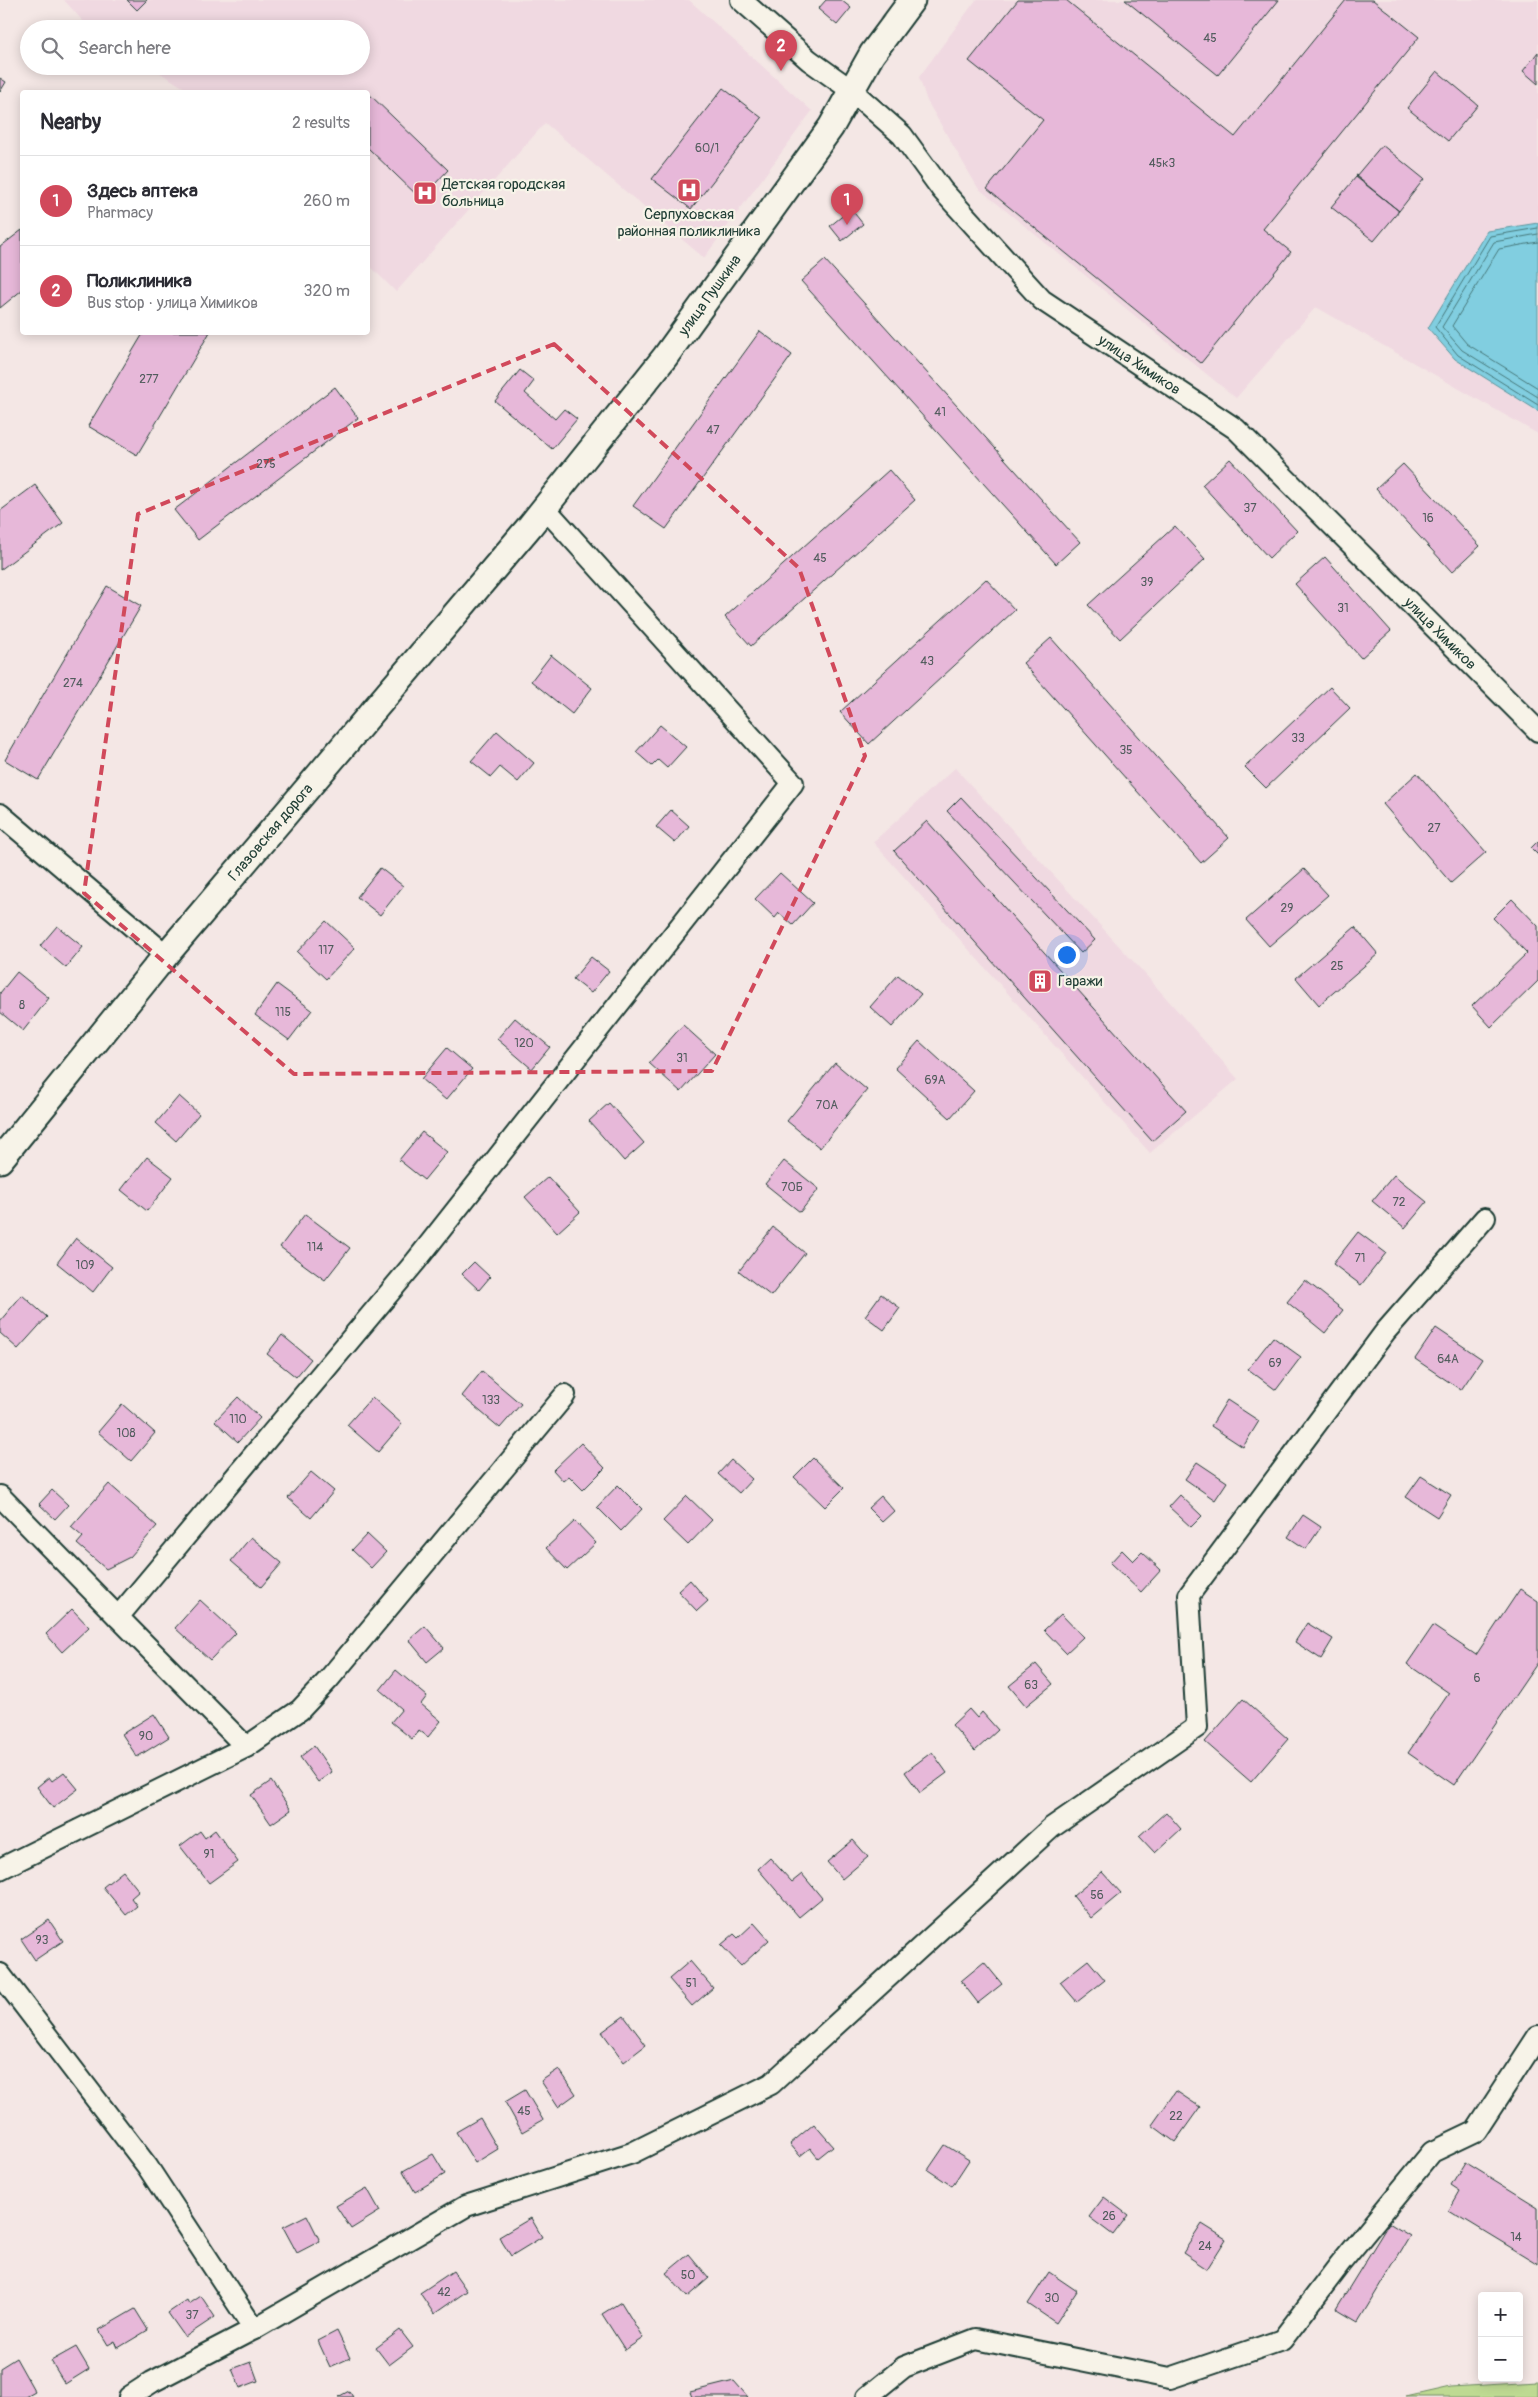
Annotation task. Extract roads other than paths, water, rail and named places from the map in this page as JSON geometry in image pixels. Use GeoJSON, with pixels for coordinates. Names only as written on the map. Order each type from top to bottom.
{"type":"FeatureCollection","features":[{"type":"Feature","properties":{"kind":"street","name":"улица Химиков"},"geometry":{"type":"LineString","coordinates":[[740,0],[809,60],[851,90],[902,135],[942,190],[1042,300],[1236,429],[1538,731]]}},
{"type":"Feature","properties":{"kind":"street","name":"улица Пушкина"},"geometry":{"type":"LineString","coordinates":[[544,507],[665,356],[831,127],[872,54],[912,0]]}},
{"type":"Feature","properties":{"kind":"street","name":"Глазовская дорога"},"geometry":{"type":"LineString","coordinates":[[0,1160],[166,955],[544,507]]}},
{"type":"Feature","properties":{"kind":"street"},"geometry":{"type":"LineString","coordinates":[[118,1617],[416,1261],[793,783],[544,507]]}},
{"type":"Feature","properties":{"kind":"street"},"geometry":{"type":"LineString","coordinates":[[0,814],[166,955]]}},
{"type":"Feature","properties":{"kind":"street"},"geometry":{"type":"LineString","coordinates":[[130,2397],[152,2382],[254,2329],[466,2206],[632,2153],[771,2084],[1051,1828],[1197,1727],[1189,1595],[1385,1332],[1485,1218]]}},
{"type":"Feature","properties":{"kind":"street"},"geometry":{"type":"LineString","coordinates":[[0,1869],[246,1747],[300,1710],[328,1680],[565,1395]]}},
{"type":"Feature","properties":{"kind":"street"},"geometry":{"type":"LineString","coordinates":[[0,1496],[246,1747]]}},
{"type":"Feature","properties":{"kind":"street"},"geometry":{"type":"LineString","coordinates":[[0,1974],[147,2166],[254,2329]]}},
{"type":"Feature","properties":{"kind":"street"},"geometry":{"type":"LineString","coordinates":[[867,2397],[904,2367],[976,2339],[1170,2378],[1282,2340],[1340,2264],[1432,2152],[1476,2131],[1538,2036]]}},
{"type":"Feature","properties":{"kind":"water"},"geometry":{"type":"Polygon","coordinates":[[[1538,223],[1538,411],[1455,359],[1428,328],[1487,231],[1538,223]]]}},
{"type":"Feature","properties":{"kind":"place","name":"Поликлиника"},"geometry":{"type":"Point","coordinates":[781,71]}},
{"type":"Feature","properties":{"kind":"place","name":"Серпуховская районная поликлиника"},"geometry":{"type":"Point","coordinates":[689,190]}},
{"type":"Feature","properties":{"kind":"place","name":"Детская городская больница"},"geometry":{"type":"Point","coordinates":[425,193]}},
{"type":"Feature","properties":{"kind":"place","name":"Здесь аптека"},"geometry":{"type":"Point","coordinates":[847,225]}},
{"type":"Feature","properties":{"kind":"place","name":"Гаражи"},"geometry":{"type":"Point","coordinates":[1040,981]}}]}
